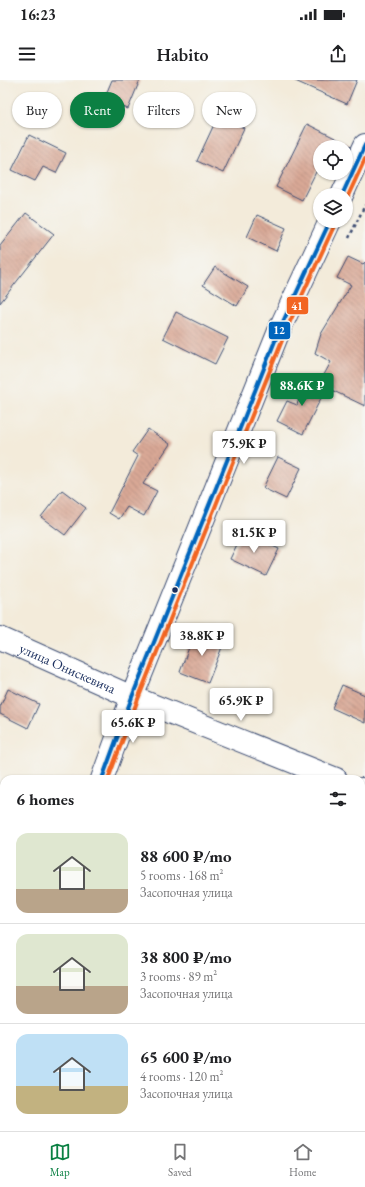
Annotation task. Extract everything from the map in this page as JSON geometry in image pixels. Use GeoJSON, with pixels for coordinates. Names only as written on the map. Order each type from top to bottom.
{"type":"FeatureCollection","features":[{"type":"Feature","properties":{"kind":"street"},"geometry":{"type":"LineString","coordinates":[[345,188],[365,146]]}},
{"type":"Feature","properties":{"kind":"street"},"geometry":{"type":"LineString","coordinates":[[103,775],[132,697],[281,326],[327,228]]}},
{"type":"Feature","properties":{"kind":"street","name":"улица Онискевича"},"geometry":{"type":"LineString","coordinates":[[0,638],[132,697],[326,775]]}},
{"type":"Feature","properties":{"kind":"building"},"geometry":{"type":"Polygon","coordinates":[[[112,80],[140,80],[135,92],[133,92],[133,97],[128,109],[125,108],[125,92],[107,92],[112,80]]]}},
{"type":"Feature","properties":{"kind":"building"},"geometry":{"type":"Polygon","coordinates":[[[293,80],[357,80],[347,104],[293,80]]]}},
{"type":"Feature","properties":{"kind":"building"},"geometry":{"type":"Polygon","coordinates":[[[307,124],[339,140],[313,140],[313,178],[302,200],[276,187],[307,124]]]}},
{"type":"Feature","properties":{"kind":"building"},"geometry":{"type":"Polygon","coordinates":[[[212,128],[244,128],[223,173],[197,161],[212,128]]]}},
{"type":"Feature","properties":{"kind":"building"},"geometry":{"type":"Polygon","coordinates":[[[29,135],[66,153],[56,173],[43,167],[35,181],[12,170],[29,135]]]}},
{"type":"Feature","properties":{"kind":"building"},"geometry":{"type":"Polygon","coordinates":[[[26,213],[54,234],[0,303],[0,246],[26,213]]]}},
{"type":"Feature","properties":{"kind":"building"},"geometry":{"type":"Polygon","coordinates":[[[257,215],[286,228],[276,251],[247,237],[257,215]]]}},
{"type":"Feature","properties":{"kind":"building"},"geometry":{"type":"Polygon","coordinates":[[[348,257],[363,264],[365,262],[365,406],[319,384],[331,362],[315,353],[321,334],[351,285],[337,278],[348,257]]]}},
{"type":"Feature","properties":{"kind":"building"},"geometry":{"type":"Polygon","coordinates":[[[215,267],[248,287],[237,306],[203,285],[215,267]]]}},
{"type":"Feature","properties":{"kind":"building"},"geometry":{"type":"Polygon","coordinates":[[[176,312],[228,338],[215,364],[163,338],[176,312]]]}},
{"type":"Feature","properties":{"kind":"building"},"geometry":{"type":"Polygon","coordinates":[[[306,378],[326,388],[303,434],[277,421],[287,401],[297,405],[306,378]]]}},
{"type":"Feature","properties":{"kind":"building"},"geometry":{"type":"Polygon","coordinates":[[[148,429],[170,444],[143,484],[157,491],[144,516],[127,507],[119,519],[109,513],[138,456],[132,452],[148,429]]]}},
{"type":"Feature","properties":{"kind":"building"},"geometry":{"type":"Polygon","coordinates":[[[278,457],[301,468],[286,499],[263,488],[278,457]]]}},
{"type":"Feature","properties":{"kind":"building"},"geometry":{"type":"Polygon","coordinates":[[[62,490],[86,508],[65,535],[41,517],[62,490]]]}},
{"type":"Feature","properties":{"kind":"building"},"geometry":{"type":"Polygon","coordinates":[[[243,532],[279,549],[266,576],[230,559],[243,532]]]}},
{"type":"Feature","properties":{"kind":"building"},"geometry":{"type":"Polygon","coordinates":[[[195,631],[224,642],[208,683],[180,672],[195,631]]]}},
{"type":"Feature","properties":{"kind":"building"},"geometry":{"type":"Polygon","coordinates":[[[342,685],[365,695],[365,723],[332,708],[342,685]]]}},
{"type":"Feature","properties":{"kind":"building"},"geometry":{"type":"Polygon","coordinates":[[[8,689],[39,704],[28,728],[0,714],[0,707],[8,689]]]}},
{"type":"Feature","properties":{"kind":"transit line","name":"12"},"geometry":{"type":"LineString","coordinates":[[345,188],[365,145]]}},
{"type":"Feature","properties":{"kind":"transit line","name":"41"},"geometry":{"type":"LineString","coordinates":[[352,188],[365,159]]}},
{"type":"Feature","properties":{"kind":"transit line","name":"12"},"geometry":{"type":"LineString","coordinates":[[103,775],[132,697],[281,326],[327,228]]}},
{"type":"Feature","properties":{"kind":"transit line","name":"41"},"geometry":{"type":"LineString","coordinates":[[110,775],[138,699],[287,328],[333,228]]}}]}
